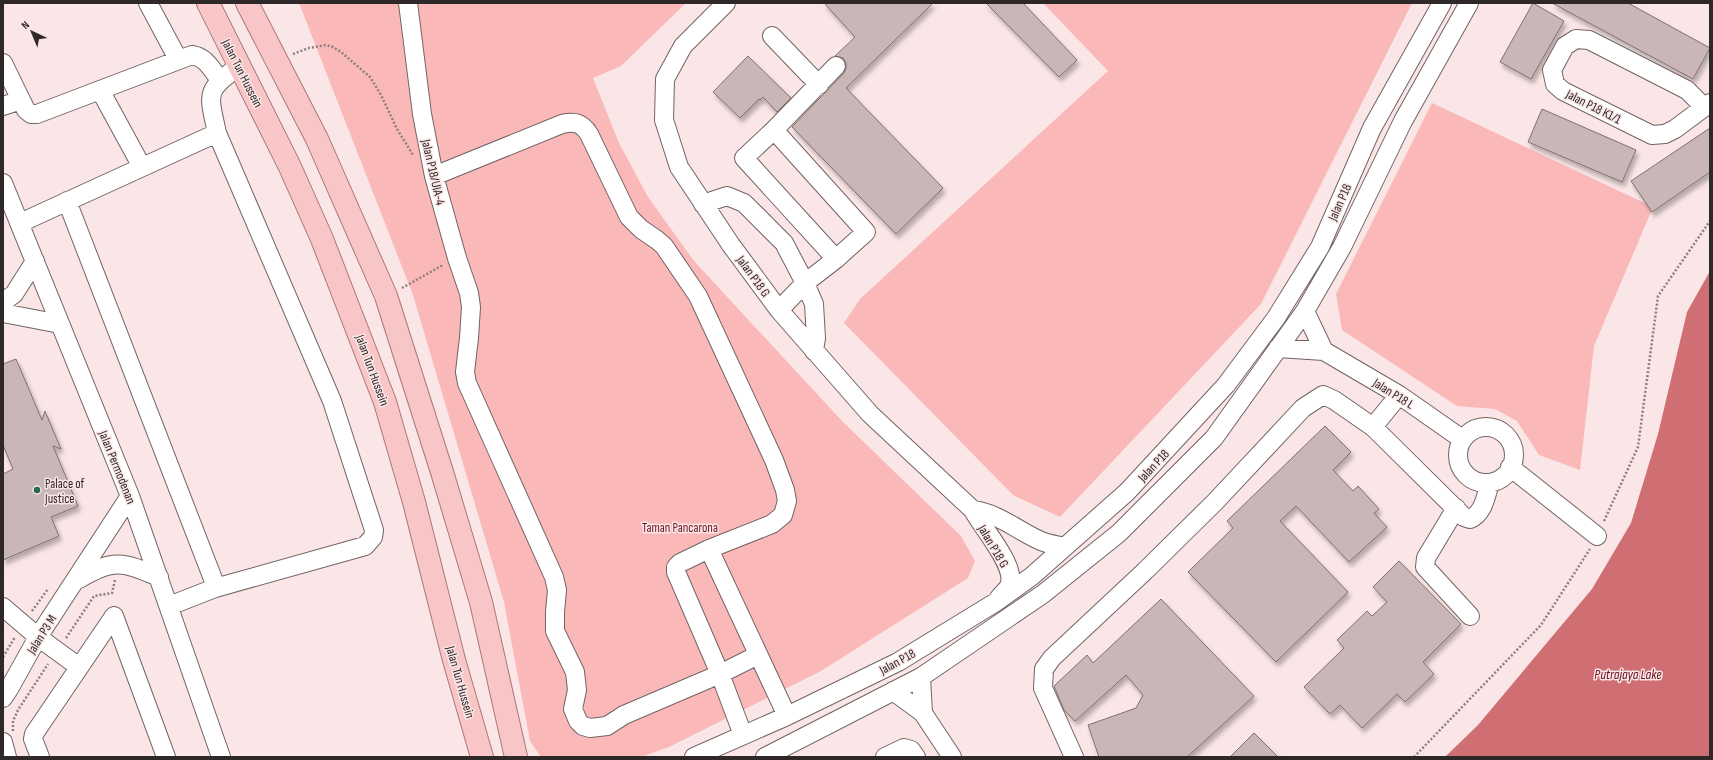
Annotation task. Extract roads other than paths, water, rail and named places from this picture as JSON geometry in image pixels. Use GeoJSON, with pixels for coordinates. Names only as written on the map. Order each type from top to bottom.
{"type":"FeatureCollection","features":[{"type":"Feature","properties":{"kind":"main road","name":"Jalan Tun Hussein"},"geometry":{"type":"LineString","coordinates":[[208,3],[240,64],[290,167],[322,239],[385,402],[414,502],[454,660],[482,757]]}},
{"type":"Feature","properties":{"kind":"main road"},"geometry":{"type":"LineString","coordinates":[[247,3],[317,139],[386,296],[442,472],[481,602],[516,757]]}},
{"type":"Feature","properties":{"kind":"street"},"geometry":{"type":"LineString","coordinates":[[148,3],[178,59]]}},
{"type":"Feature","properties":{"kind":"street","name":"Jalan P18/UIA-4"},"geometry":{"type":"LineString","coordinates":[[408,3],[422,114],[434,176],[457,258],[469,293],[471,307],[465,372],[467,382],[554,577],[557,590],[555,631],[572,664],[577,680],[573,709],[575,715],[583,726],[590,728],[607,726],[624,715],[720,674],[758,655]]}},
{"type":"Feature","properties":{"kind":"street","name":"Jalan P18 G"},"geometry":{"type":"LineString","coordinates":[[726,3],[683,46],[665,78],[664,120],[679,167],[703,204],[779,310],[814,351],[870,414],[973,510],[979,522],[1003,555],[1010,570],[1009,585],[996,602]]}},
{"type":"Feature","properties":{"kind":"street","name":"Jalan P18"},"geometry":{"type":"LineString","coordinates":[[694,757],[787,716],[898,662],[996,602],[1032,576],[1127,492],[1226,386],[1276,318],[1320,246],[1372,128],[1442,3]]}},
{"type":"Feature","properties":{"kind":"street","name":"Jalan P18"},"geometry":{"type":"LineString","coordinates":[[765,757],[782,753],[921,676],[1043,594],[1119,534],[1214,438],[1305,311],[1342,247],[1402,121],[1469,3]]}},
{"type":"Feature","properties":{"kind":"street"},"geometry":{"type":"LineString","coordinates":[[772,36],[819,85]]}},
{"type":"Feature","properties":{"kind":"street","name":"Jalan P18 K1/1"},"geometry":{"type":"LineString","coordinates":[[1576,39],[1589,40],[1687,90],[1707,105],[1675,129],[1665,134],[1652,135],[1563,91],[1555,84],[1552,70],[1565,46],[1576,39]]}},
{"type":"Feature","properties":{"kind":"street"},"geometry":{"type":"LineString","coordinates":[[3,63],[26,110],[31,114],[37,114],[178,59],[192,55],[199,56],[205,61],[220,80]]}},
{"type":"Feature","properties":{"kind":"street"},"geometry":{"type":"LineString","coordinates":[[169,606],[215,588],[365,546],[373,537],[374,530],[332,401],[217,133],[210,102],[212,90],[220,80],[240,64]]}},
{"type":"Feature","properties":{"kind":"street"},"geometry":{"type":"LineString","coordinates":[[836,66],[819,85],[744,158],[836,259]]}},
{"type":"Feature","properties":{"kind":"street"},"geometry":{"type":"LineString","coordinates":[[100,90],[142,167]]}},
{"type":"Feature","properties":{"kind":"street"},"geometry":{"type":"LineString","coordinates":[[3,106],[21,100]]}},
{"type":"Feature","properties":{"kind":"street"},"geometry":{"type":"LineString","coordinates":[[434,176],[562,124],[579,123],[585,127],[629,217],[640,229],[658,240],[664,246],[698,296],[757,422],[784,485],[787,501],[786,508],[779,520],[751,533],[709,548],[680,563],[676,567],[676,572],[720,674],[743,735]]}},
{"type":"Feature","properties":{"kind":"street"},"geometry":{"type":"LineString","coordinates":[[774,130],[866,232],[836,259],[805,282],[779,310]]}},
{"type":"Feature","properties":{"kind":"street"},"geometry":{"type":"LineString","coordinates":[[20,223],[217,133]]}},
{"type":"Feature","properties":{"kind":"street","name":"Jalan Permodenan"},"geometry":{"type":"LineString","coordinates":[[3,183],[130,496],[221,757]]}},
{"type":"Feature","properties":{"kind":"street"},"geometry":{"type":"LineString","coordinates":[[703,204],[727,196],[744,203],[784,243],[805,282],[814,304],[816,338],[814,351]]}},
{"type":"Feature","properties":{"kind":"street"},"geometry":{"type":"LineString","coordinates":[[67,201],[213,579],[215,588]]}},
{"type":"Feature","properties":{"kind":"street"},"geometry":{"type":"LineString","coordinates":[[3,302],[14,294],[35,261]]}},
{"type":"Feature","properties":{"kind":"street"},"geometry":{"type":"LineString","coordinates":[[1305,311],[1324,351]]}},
{"type":"Feature","properties":{"kind":"street"},"geometry":{"type":"LineString","coordinates":[[3,313],[60,324]]}},
{"type":"Feature","properties":{"kind":"street","name":"Jalan P18 L"},"geometry":{"type":"LineString","coordinates":[[1278,348],[1324,351],[1399,395],[1462,439]]}},
{"type":"Feature","properties":{"kind":"street"},"geometry":{"type":"LineString","coordinates":[[1074,757],[1043,688],[1044,669],[1052,658],[1215,502],[1303,408],[1323,395],[1334,400],[1373,427],[1464,517],[1470,519],[1475,517],[1483,504],[1490,483]]}},
{"type":"Feature","properties":{"kind":"street"},"geometry":{"type":"LineString","coordinates":[[1373,427],[1399,395]]}},
{"type":"Feature","properties":{"kind":"street"},"geometry":{"type":"LineString","coordinates":[[1488,427],[1500,430],[1511,443],[1513,459],[1510,467],[1502,478],[1490,483],[1480,482],[1472,480],[1465,474],[1457,457],[1458,448],[1462,439],[1475,429],[1488,427]]}},
{"type":"Feature","properties":{"kind":"street"},"geometry":{"type":"LineString","coordinates":[[1510,467],[1597,536]]}},
{"type":"Feature","properties":{"kind":"street","name":"Jalan P3 M"},"geometry":{"type":"LineString","coordinates":[[3,707],[6,694],[38,637],[130,496]]}},
{"type":"Feature","properties":{"kind":"street"},"geometry":{"type":"LineString","coordinates":[[1456,508],[1426,558],[1425,568],[1470,616]]}},
{"type":"Feature","properties":{"kind":"street","name":"Jalan P18 G"},"geometry":{"type":"LineString","coordinates":[[973,510],[983,511],[992,515],[1042,542],[1065,547]]}},
{"type":"Feature","properties":{"kind":"street"},"geometry":{"type":"LineString","coordinates":[[709,548],[787,716]]}},
{"type":"Feature","properties":{"kind":"street","name":"Jalan P3 M"},"geometry":{"type":"LineString","coordinates":[[76,580],[93,570],[110,564],[130,565],[159,578]]}},
{"type":"Feature","properties":{"kind":"street"},"geometry":{"type":"LineString","coordinates":[[3,607],[38,637],[80,666]]}},
{"type":"Feature","properties":{"kind":"street"},"geometry":{"type":"LineString","coordinates":[[40,757],[33,737],[112,617],[115,616],[166,757]]}},
{"type":"Feature","properties":{"kind":"street"},"geometry":{"type":"LineString","coordinates":[[921,676],[924,713]]}},
{"type":"Feature","properties":{"kind":"street"},"geometry":{"type":"LineString","coordinates":[[893,691],[924,713],[952,757]]}},
{"type":"Feature","properties":{"kind":"street"},"geometry":{"type":"LineString","coordinates":[[3,742],[7,757]]}},
{"type":"Feature","properties":{"kind":"street"},"geometry":{"type":"LineString","coordinates":[[885,757],[904,748],[911,750],[916,757]]}},
{"type":"Feature","properties":{"kind":"water","name":"Putrajaya Lake"},"geometry":{"type":"Polygon","coordinates":[[[1710,271],[1710,757],[1445,757],[1478,725],[1592,589],[1631,523],[1658,434],[1687,312],[1710,271]]]}},
{"type":"Feature","properties":{"kind":"place","name":"Palace of Justice"},"geometry":{"type":"Point","coordinates":[37,490]}},
{"type":"Feature","properties":{"kind":"park label","name":"Taman Pancarona"},"geometry":{"type":"Point","coordinates":[680,527]}}]}
